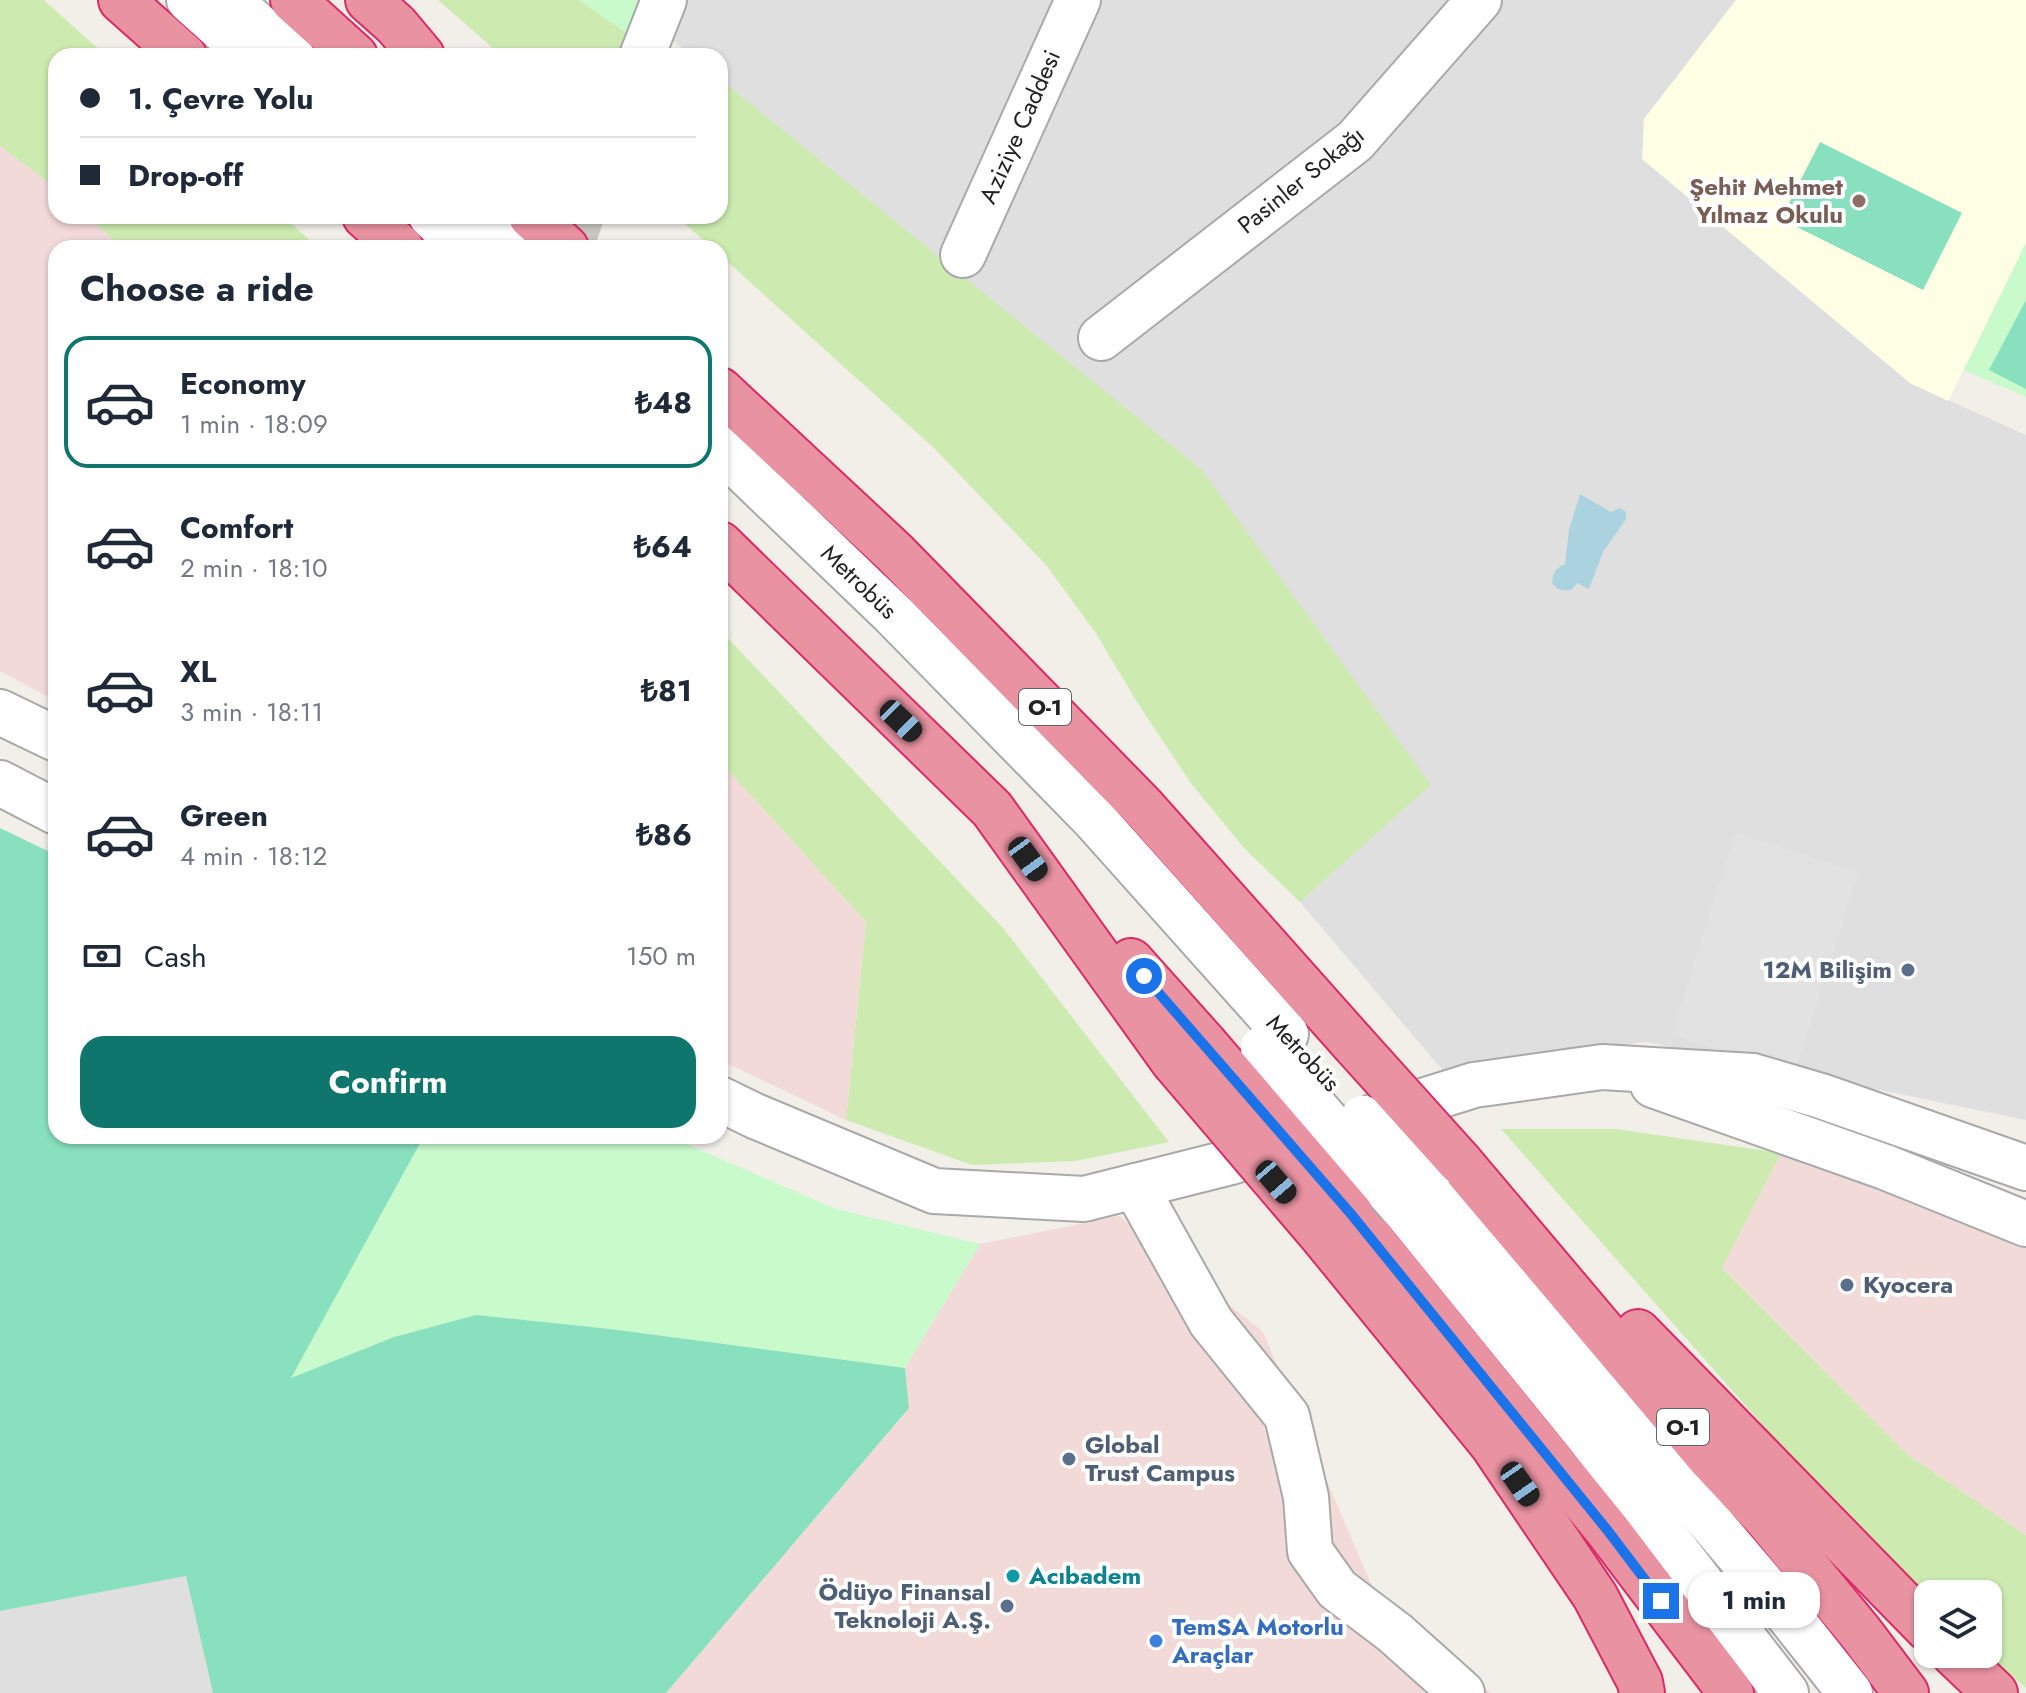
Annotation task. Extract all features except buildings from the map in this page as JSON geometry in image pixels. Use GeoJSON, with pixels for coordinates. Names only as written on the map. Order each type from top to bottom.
{"type":"FeatureCollection","features":[{"type":"Feature","properties":{"kind":"highway"},"geometry":{"type":"LineString","coordinates":[[121,0],[175,48]]}},
{"type":"Feature","properties":{"kind":"highway"},"geometry":{"type":"LineString","coordinates":[[293,0],[346,48]]}},
{"type":"Feature","properties":{"kind":"highway"},"geometry":{"type":"LineString","coordinates":[[368,0],[396,25],[415,48]]}},
{"type":"Feature","properties":{"kind":"highway"},"geometry":{"type":"LineString","coordinates":[[374,224],[392,240]]}},
{"type":"Feature","properties":{"kind":"highway"},"geometry":{"type":"LineString","coordinates":[[540,224],[557,240]]}},
{"type":"Feature","properties":{"kind":"highway"},"geometry":{"type":"LineString","coordinates":[[564,224],[577,240]]}},
{"type":"Feature","properties":{"kind":"highway","name":"O-1"},"geometry":{"type":"LineString","coordinates":[[728,397],[895,553],[1143,807],[1352,1042],[1430,1186],[1710,1458],[1767,1519],[1906,1693]]}},
{"type":"Feature","properties":{"kind":"highway"},"geometry":{"type":"LineString","coordinates":[[728,552],[992,809],[1063,884],[1189,1053],[1608,1531],[1731,1693]]}},
{"type":"Feature","properties":{"kind":"highway"},"geometry":{"type":"LineString","coordinates":[[1430,1186],[1604,1297],[1914,1615]]}},
{"type":"Feature","properties":{"kind":"highway"},"geometry":{"type":"LineString","coordinates":[[1338,1226],[1540,1512],[1595,1596],[1640,1682],[1642,1693]]}},
{"type":"Feature","properties":{"kind":"highway"},"geometry":{"type":"LineString","coordinates":[[1969,1668],[1995,1693]]}},
{"type":"Feature","properties":{"kind":"street"},"geometry":{"type":"LineString","coordinates":[[189,0],[243,48]]}},
{"type":"Feature","properties":{"kind":"street"},"geometry":{"type":"LineString","coordinates":[[229,0],[283,48]]}},
{"type":"Feature","properties":{"kind":"street"},"geometry":{"type":"LineString","coordinates":[[645,48],[664,0]]}},
{"type":"Feature","properties":{"kind":"street","name":"Aziziye Caddesi"},"geometry":{"type":"LineString","coordinates":[[963,255],[1078,0]]}},
{"type":"Feature","properties":{"kind":"street","name":"Pasinler Sokağı"},"geometry":{"type":"LineString","coordinates":[[1101,338],[1355,141],[1479,0]]}},
{"type":"Feature","properties":{"kind":"street"},"geometry":{"type":"LineString","coordinates":[[440,224],[457,240]]}},
{"type":"Feature","properties":{"kind":"street"},"geometry":{"type":"LineString","coordinates":[[479,224],[496,240]]}},
{"type":"Feature","properties":{"kind":"street","name":"Metrobüs"},"geometry":{"type":"LineString","coordinates":[[728,456],[894,615],[1094,819],[1274,1041]]}},
{"type":"Feature","properties":{"kind":"street","name":"Metrobüs"},"geometry":{"type":"LineString","coordinates":[[728,492],[1079,839],[1274,1041],[1430,1186],[1778,1602],[1850,1693]]}},
{"type":"Feature","properties":{"kind":"street"},"geometry":{"type":"LineString","coordinates":[[0,712],[48,735]]}},
{"type":"Feature","properties":{"kind":"street"},"geometry":{"type":"LineString","coordinates":[[0,783],[48,808]]}},
{"type":"Feature","properties":{"kind":"street"},"geometry":{"type":"LineString","coordinates":[[728,1103],[934,1191],[1084,1199],[1231,1162],[1474,1085],[1602,1067],[1753,1076],[1821,1096],[2026,1168]]}},
{"type":"Feature","properties":{"kind":"street"},"geometry":{"type":"LineString","coordinates":[[1602,1067],[1885,1167],[2026,1224]]}},
{"type":"Feature","properties":{"kind":"street"},"geometry":{"type":"LineString","coordinates":[[1135,1186],[1211,1322],[1287,1416],[1306,1497],[1310,1551],[1337,1589],[1395,1633],[1462,1693]]}},
{"type":"Feature","properties":{"kind":"street","name":"Metrobüs"},"geometry":{"type":"LineString","coordinates":[[1430,1186],[1591,1440],[1786,1693]]}},
{"type":"Feature","properties":{"kind":"shaded area"},"geometry":{"type":"Polygon","coordinates":[[[671,0],[1736,0],[1644,119],[1910,383],[2026,435],[2026,1120],[1646,1042],[1444,1072],[1300,902],[1430,784],[728,87],[728,48],[682,48],[662,32],[671,0]]]}},
{"type":"Feature","properties":{"kind":"shaded area","name":"Şehit Mehmet Yılmaz Okulu"},"geometry":{"type":"Polygon","coordinates":[[[1736,0],[2026,0],[2026,243],[1948,401],[1910,383],[1642,159],[1644,119],[1736,0]]]}},
{"type":"Feature","properties":{"kind":"shaded area"},"geometry":{"type":"Polygon","coordinates":[[[0,146],[48,182],[48,224],[96,224],[114,240],[48,240],[48,697],[0,671],[0,146]]]}},
{"type":"Feature","properties":{"kind":"shaded area"},"geometry":{"type":"Polygon","coordinates":[[[728,770],[866,922],[846,1120],[728,1064],[728,770]]]}},
{"type":"Feature","properties":{"kind":"shaded area"},"geometry":{"type":"Polygon","coordinates":[[[1735,833],[1859,872],[1794,1074],[1671,1035],[1735,833]]]}},
{"type":"Feature","properties":{"kind":"shaded area"},"geometry":{"type":"Polygon","coordinates":[[[1781,1153],[1805,1165],[2026,1239],[2026,1535],[1908,1455],[1722,1268],[1781,1153]]]}},
{"type":"Feature","properties":{"kind":"shaded area"},"geometry":{"type":"Polygon","coordinates":[[[1119,1216],[1263,1332],[1374,1591],[1491,1693],[666,1693],[909,1408],[905,1368],[980,1244],[1119,1216]]]}},
{"type":"Feature","properties":{"kind":"shaded area"},"geometry":{"type":"Polygon","coordinates":[[[186,1576],[213,1693],[0,1693],[0,1611],[186,1576]]]}},
{"type":"Feature","properties":{"kind":"green space"},"geometry":{"type":"Polygon","coordinates":[[[0,0],[44,0],[97,48],[48,48],[48,182],[0,146],[0,0]]]}},
{"type":"Feature","properties":{"kind":"green space"},"geometry":{"type":"Polygon","coordinates":[[[438,0],[579,0],[628,34],[622,48],[493,48],[438,0]]]}},
{"type":"Feature","properties":{"kind":"green space"},"geometry":{"type":"Polygon","coordinates":[[[579,0],[647,0],[628,34],[579,0]]]}},
{"type":"Feature","properties":{"kind":"green space"},"geometry":{"type":"Polygon","coordinates":[[[728,85],[1202,470],[1431,785],[1300,902],[1244,848],[1190,782],[1095,632],[1046,565],[935,449],[728,262],[728,240],[703,240],[685,224],[728,224],[728,85]]]}},
{"type":"Feature","properties":{"kind":"green space"},"geometry":{"type":"Polygon","coordinates":[[[1820,142],[1962,213],[1923,290],[1781,219],[1820,142]]]}},
{"type":"Feature","properties":{"kind":"green space"},"geometry":{"type":"Polygon","coordinates":[[[96,224],[292,224],[309,240],[114,240],[96,224]]]}},
{"type":"Feature","properties":{"kind":"green space"},"geometry":{"type":"Polygon","coordinates":[[[2026,243],[2026,397],[1964,370],[2026,243]]]}},
{"type":"Feature","properties":{"kind":"green space"},"geometry":{"type":"Polygon","coordinates":[[[2026,300],[2026,389],[1989,370],[2026,300]]]}},
{"type":"Feature","properties":{"kind":"green space"},"geometry":{"type":"Polygon","coordinates":[[[728,638],[1003,928],[1169,1142],[1076,1161],[972,1165],[846,1120],[866,922],[728,770],[728,638]]]}},
{"type":"Feature","properties":{"kind":"green space"},"geometry":{"type":"Polygon","coordinates":[[[0,828],[48,851],[48,1144],[420,1144],[291,1378],[394,1337],[476,1315],[610,1329],[905,1368],[909,1408],[666,1693],[213,1693],[186,1576],[0,1611],[0,828]]]}},
{"type":"Feature","properties":{"kind":"green space"},"geometry":{"type":"Polygon","coordinates":[[[1501,1129],[1616,1129],[1781,1153],[1722,1268],[1908,1455],[2026,1535],[2026,1688],[2002,1667],[2002,1580],[1914,1580],[1914,1584],[1821,1491],[1501,1129]]]}},
{"type":"Feature","properties":{"kind":"green space"},"geometry":{"type":"Polygon","coordinates":[[[420,1144],[686,1144],[836,1209],[980,1244],[905,1368],[610,1329],[476,1315],[394,1337],[290,1379],[420,1144]]]}},
{"type":"Feature","properties":{"kind":"water"},"geometry":{"type":"Polygon","coordinates":[[[1580,494],[1611,512],[1620,508],[1626,512],[1626,519],[1603,552],[1589,589],[1577,583],[1571,590],[1558,589],[1552,579],[1555,571],[1565,564],[1569,530],[1580,494]]]}},
{"type":"Feature","properties":{"kind":"tunnel"},"geometry":{"type":"LineString","coordinates":[[574,240],[579,224]]}},
{"type":"Feature","properties":{"kind":"place","name":"Şehit Mehmet Yılmaz Okulu"},"geometry":{"type":"Point","coordinates":[1859,201]}},
{"type":"Feature","properties":{"kind":"place","name":"12M Bilişim"},"geometry":{"type":"Point","coordinates":[1908,970]}},
{"type":"Feature","properties":{"kind":"place","name":"Kyocera"},"geometry":{"type":"Point","coordinates":[1847,1285]}},
{"type":"Feature","properties":{"kind":"place","name":"Global Trust Campus"},"geometry":{"type":"Point","coordinates":[1069,1459]}},
{"type":"Feature","properties":{"kind":"place","name":"Acıbadem"},"geometry":{"type":"Point","coordinates":[1013,1576]}},
{"type":"Feature","properties":{"kind":"place","name":"Ödüyo Finansal Teknoloji A.Ş."},"geometry":{"type":"Point","coordinates":[1007,1606]}},
{"type":"Feature","properties":{"kind":"place","name":"TemSA Motorlu Araçlar"},"geometry":{"type":"Point","coordinates":[1156,1641]}},
{"type":"Feature","properties":{"kind":"route"},"geometry":{"type":"LineString","coordinates":[[1144,976],[1351,1214],[1661,1601]]}}]}
